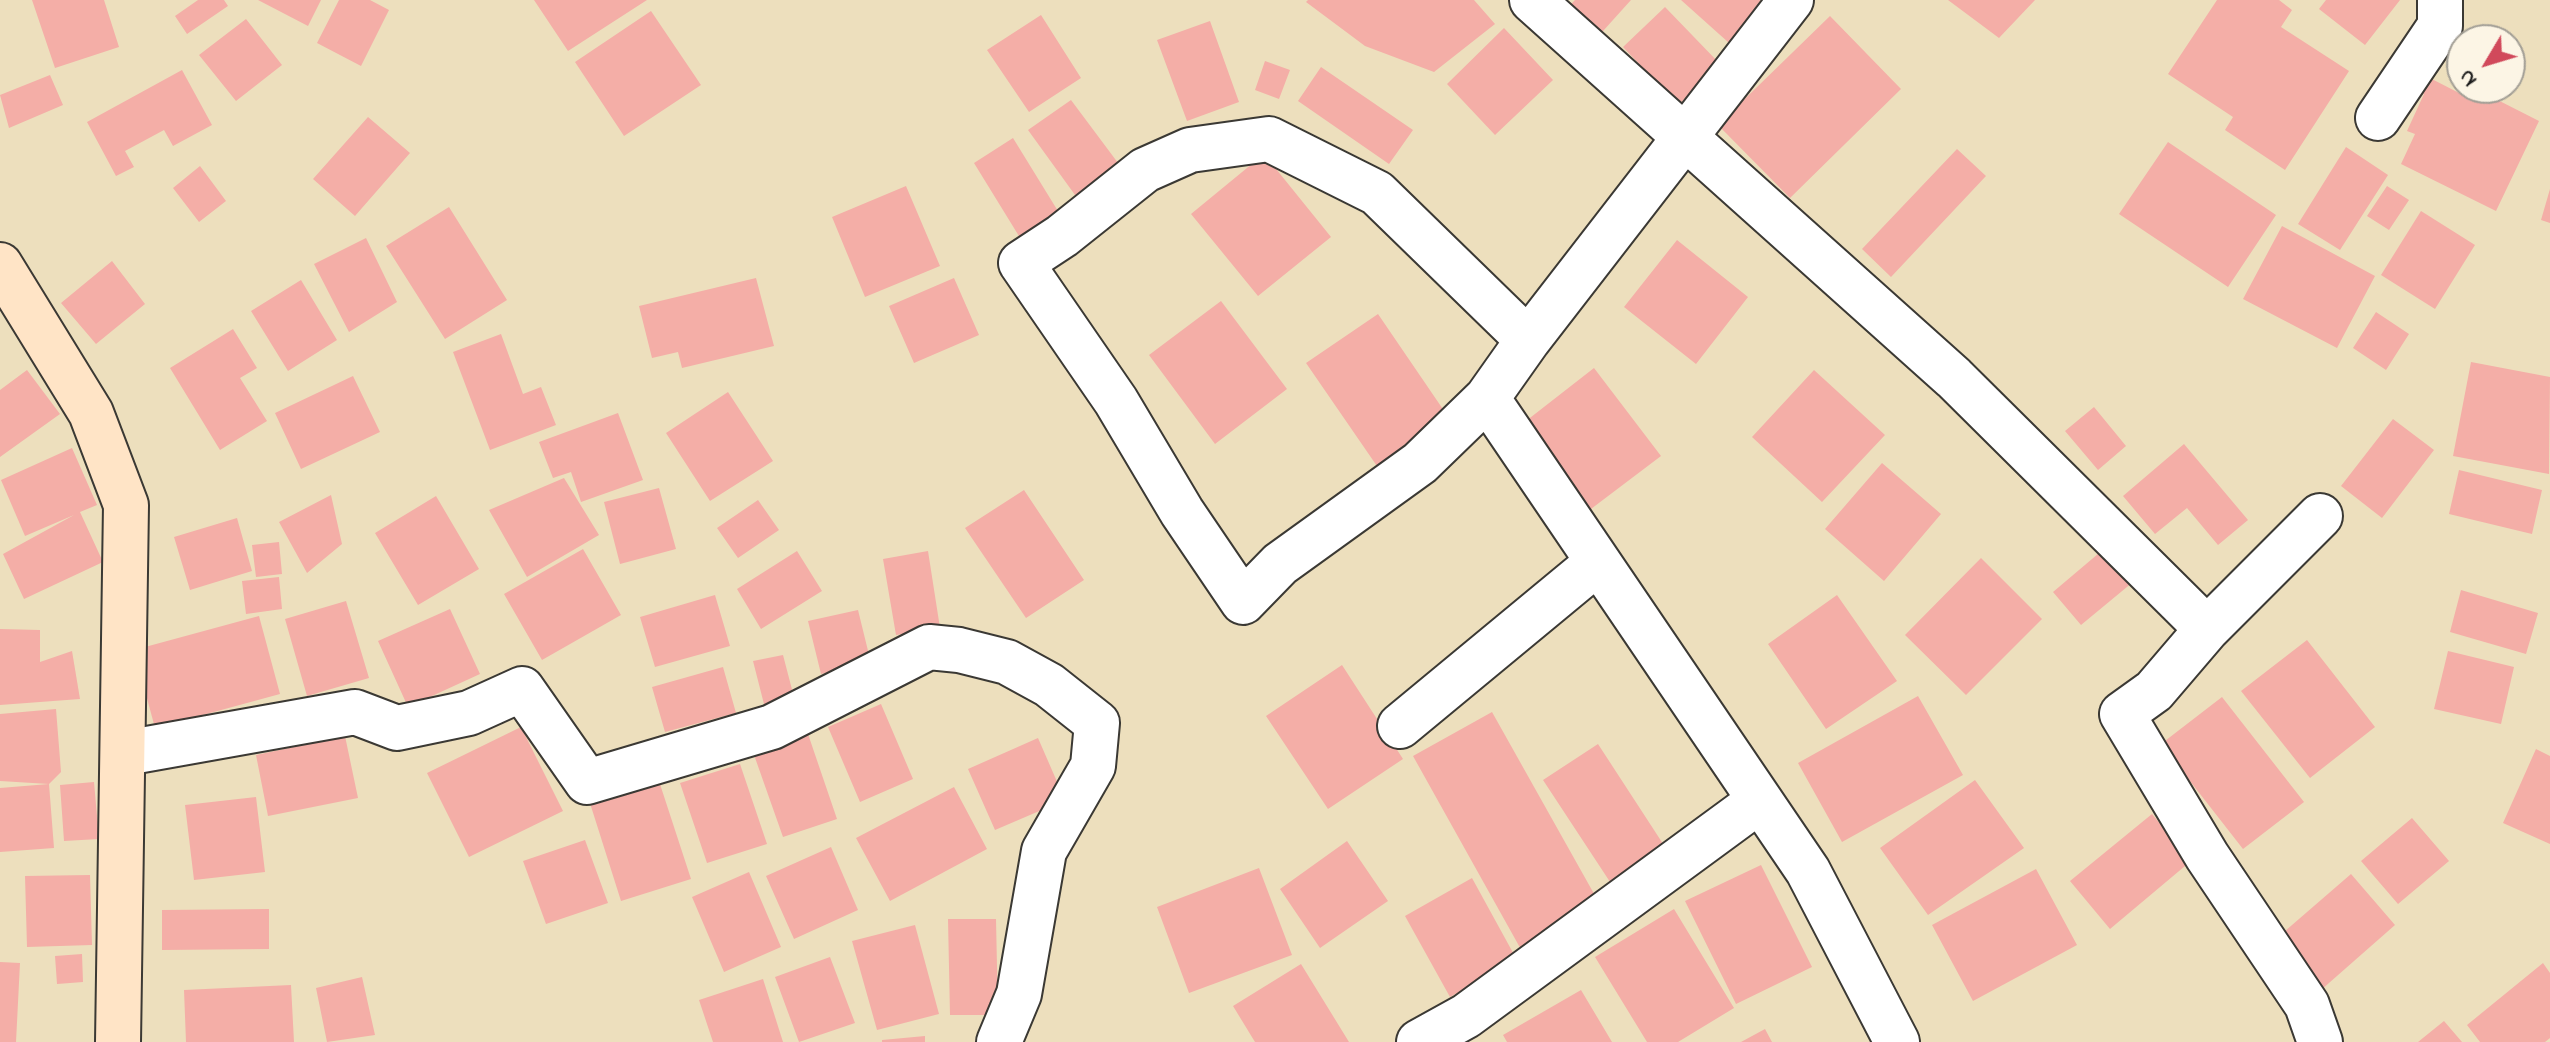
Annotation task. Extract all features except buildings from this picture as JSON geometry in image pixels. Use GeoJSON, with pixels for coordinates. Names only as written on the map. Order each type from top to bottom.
{"type":"FeatureCollection","features":[{"type":"Feature","properties":{"kind":"street"},"geometry":{"type":"LineString","coordinates":[[1532,0],[1954,378],[2207,629]]}},
{"type":"Feature","properties":{"kind":"street"},"geometry":{"type":"LineString","coordinates":[[1528,340],[1377,193],[1269,139],[1190,150],[1145,170],[1062,236],[1021,263],[1116,401],[1182,512],[1243,602],[1280,564],[1420,463],[1487,398],[1528,340],[1791,0]]}},
{"type":"Feature","properties":{"kind":"street"},"geometry":{"type":"LineString","coordinates":[[2378,118],[2440,26],[2440,0]]}},
{"type":"Feature","properties":{"kind":"street"},"geometry":{"type":"LineString","coordinates":[[0,265],[91,413],[126,505],[125,753],[118,1042]]}},
{"type":"Feature","properties":{"kind":"street"},"geometry":{"type":"LineString","coordinates":[[1487,398],[1808,871],[1897,1042]]}},
{"type":"Feature","properties":{"kind":"street"},"geometry":{"type":"LineString","coordinates":[[2320,516],[2207,629],[2154,691],[2122,714],[2207,856],[2307,1005],[2320,1042]]}},
{"type":"Feature","properties":{"kind":"street"},"geometry":{"type":"LineString","coordinates":[[1400,726],[1597,563]]}},
{"type":"Feature","properties":{"kind":"street"},"geometry":{"type":"LineString","coordinates":[[125,753],[355,712],[397,728],[469,713],[522,689],[587,782],[772,727],[929,647],[959,650],[1007,662],[1049,685],[1097,723],[1093,766],[1044,851],[1019,994],[999,1042]]}},
{"type":"Feature","properties":{"kind":"street"},"geometry":{"type":"LineString","coordinates":[[1419,1042],[1466,1016],[1759,801]]}}]}
